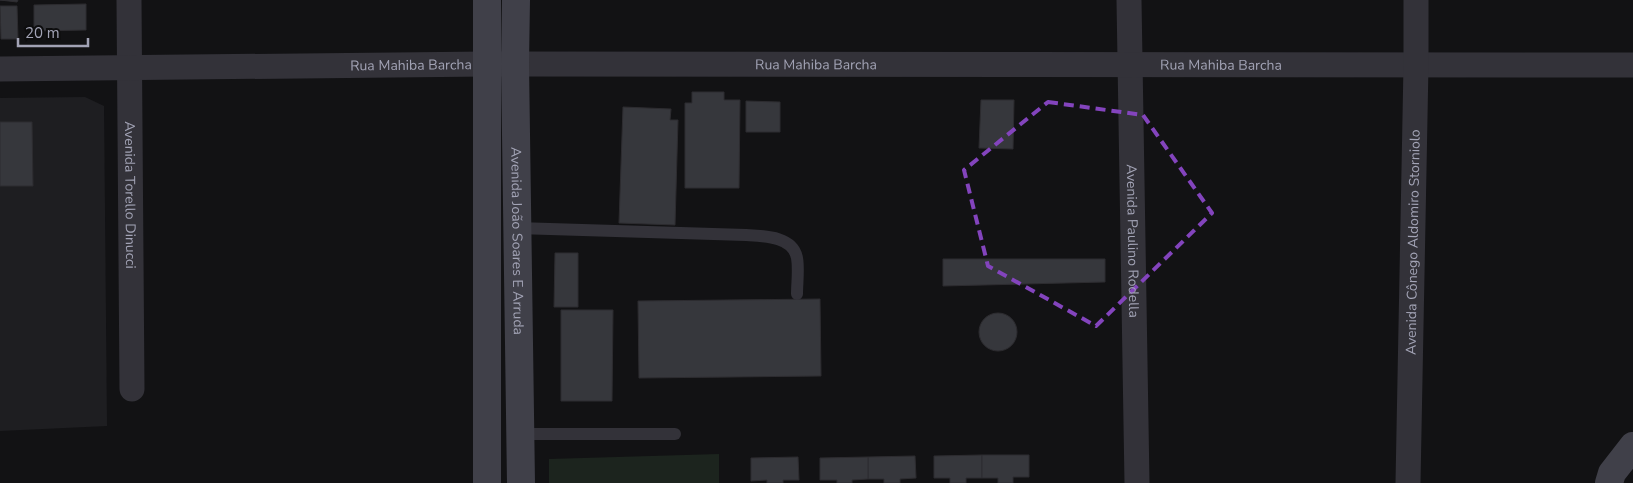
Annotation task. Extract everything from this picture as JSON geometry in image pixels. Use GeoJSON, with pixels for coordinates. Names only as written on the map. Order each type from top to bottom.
{"type":"FeatureCollection","features":[{"type":"Feature","properties":{"kind":"street","name":"Avenida Torello Dinucci"},"geometry":{"type":"LineString","coordinates":[[129,0],[132,390]]}},
{"type":"Feature","properties":{"kind":"street"},"geometry":{"type":"LineString","coordinates":[[487,483],[488,0]]}},
{"type":"Feature","properties":{"kind":"street","name":"Avenida João Soares E Arruda"},"geometry":{"type":"LineString","coordinates":[[516,0],[515,64],[521,483]]}},
{"type":"Feature","properties":{"kind":"street","name":"Avenida Paulino Rodella"},"geometry":{"type":"LineString","coordinates":[[1129,0],[1137,483]]}},
{"type":"Feature","properties":{"kind":"street","name":"Avenida Cônego Aldomiro Storniolo"},"geometry":{"type":"LineString","coordinates":[[1408,483],[1416,0]]}},
{"type":"Feature","properties":{"kind":"street","name":"Rua Mahiba Barcha"},"geometry":{"type":"LineString","coordinates":[[0,69],[487,64],[1633,65]]}},
{"type":"Feature","properties":{"kind":"street"},"geometry":{"type":"LineString","coordinates":[[487,122],[516,121]]}},
{"type":"Feature","properties":{"kind":"street"},"geometry":{"type":"LineString","coordinates":[[487,229],[517,228]]}},
{"type":"Feature","properties":{"kind":"street"},"geometry":{"type":"LineString","coordinates":[[1608,483],[1612,473],[1633,446]]}},
{"type":"Feature","properties":{"kind":"lane"},"geometry":{"type":"LineString","coordinates":[[517,228],[773,237],[789,245],[797,256],[797,294]]}},
{"type":"Feature","properties":{"kind":"lane"},"geometry":{"type":"LineString","coordinates":[[520,434],[675,434]]}},
{"type":"Feature","properties":{"kind":"highlighted area"},"geometry":{"type":"Polygon","coordinates":[[[1048,102],[1143,115],[1212,213],[1096,326],[988,266],[964,170],[1048,102]]]}},
{"type":"Feature","properties":{"kind":"shaded area"},"geometry":{"type":"Polygon","coordinates":[[[85,97],[104,106],[107,426],[0,431],[0,98],[85,97]]]}},
{"type":"Feature","properties":{"kind":"shaded area"},"geometry":{"type":"Polygon","coordinates":[[[719,454],[719,483],[549,483],[549,459],[719,454]]]}},
{"type":"Feature","properties":{"kind":"building"},"geometry":{"type":"Polygon","coordinates":[[[0,0],[18,0],[17,2],[0,0]]]}},
{"type":"Feature","properties":{"kind":"building"},"geometry":{"type":"Polygon","coordinates":[[[86,4],[86,30],[34,31],[34,5],[86,4]]]}},
{"type":"Feature","properties":{"kind":"building"},"geometry":{"type":"Polygon","coordinates":[[[0,6],[17,6],[18,39],[1,39],[0,6]]]}},
{"type":"Feature","properties":{"kind":"building"},"geometry":{"type":"Polygon","coordinates":[[[692,92],[724,92],[724,100],[740,100],[739,188],[685,188],[685,103],[692,103],[692,92]]]}},
{"type":"Feature","properties":{"kind":"building"},"geometry":{"type":"Polygon","coordinates":[[[981,100],[1014,100],[1013,149],[979,148],[981,100]]]}},
{"type":"Feature","properties":{"kind":"building"},"geometry":{"type":"Polygon","coordinates":[[[746,101],[780,102],[780,132],[746,132],[746,101]]]}},
{"type":"Feature","properties":{"kind":"building"},"geometry":{"type":"Polygon","coordinates":[[[623,107],[671,109],[670,120],[678,120],[675,225],[619,223],[623,107]]]}},
{"type":"Feature","properties":{"kind":"building"},"geometry":{"type":"Polygon","coordinates":[[[0,122],[32,122],[33,186],[0,186],[0,122]]]}},
{"type":"Feature","properties":{"kind":"building"},"geometry":{"type":"Polygon","coordinates":[[[555,253],[578,253],[578,307],[554,307],[555,253]]]}},
{"type":"Feature","properties":{"kind":"building"},"geometry":{"type":"Polygon","coordinates":[[[943,259],[1105,259],[1105,282],[943,286],[943,259]]]}},
{"type":"Feature","properties":{"kind":"building"},"geometry":{"type":"Polygon","coordinates":[[[820,299],[821,376],[639,378],[638,301],[820,299]]]}},
{"type":"Feature","properties":{"kind":"building"},"geometry":{"type":"Polygon","coordinates":[[[561,310],[613,310],[612,401],[561,401],[561,310]]]}},
{"type":"Feature","properties":{"kind":"building"},"geometry":{"type":"Polygon","coordinates":[[[998,313],[1011,319],[1017,332],[1011,345],[998,351],[985,345],[979,332],[985,319],[998,313]]]}},
{"type":"Feature","properties":{"kind":"building"},"geometry":{"type":"Polygon","coordinates":[[[982,455],[982,478],[966,478],[966,483],[950,483],[950,478],[934,478],[934,456],[982,455]]]}},
{"type":"Feature","properties":{"kind":"building"},"geometry":{"type":"Polygon","coordinates":[[[982,455],[1029,455],[1029,477],[1013,477],[1013,483],[998,483],[998,478],[982,478],[982,455]]]}},
{"type":"Feature","properties":{"kind":"building"},"geometry":{"type":"Polygon","coordinates":[[[915,456],[916,478],[900,479],[900,483],[884,483],[884,479],[868,479],[868,457],[915,456]]]}},
{"type":"Feature","properties":{"kind":"building"},"geometry":{"type":"Polygon","coordinates":[[[798,457],[799,480],[783,480],[783,483],[767,483],[767,480],[751,481],[751,458],[798,457]]]}},
{"type":"Feature","properties":{"kind":"building"},"geometry":{"type":"Polygon","coordinates":[[[868,457],[868,479],[852,480],[852,483],[837,483],[837,480],[820,480],[820,458],[868,457]]]}}]}
